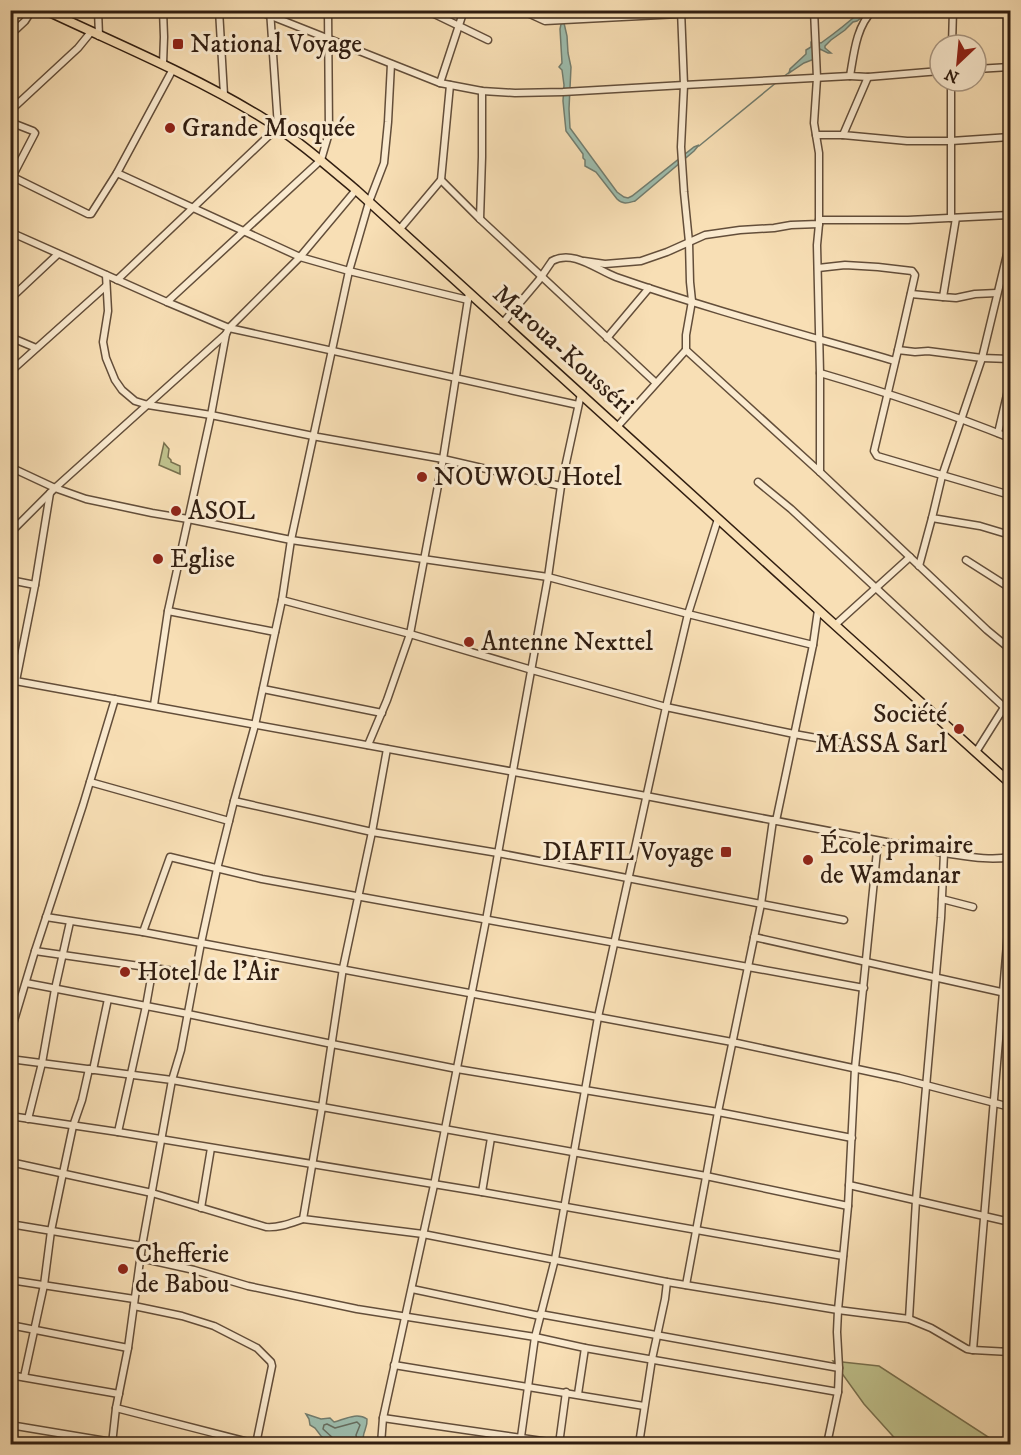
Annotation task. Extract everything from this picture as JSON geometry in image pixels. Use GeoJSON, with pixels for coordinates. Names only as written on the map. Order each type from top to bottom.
{"type":"FeatureCollection","features":[{"type":"Feature","properties":{"kind":"highway","name":"Maroua-Kousséri"},"geometry":{"type":"LineString","coordinates":[[45,10],[163,64],[224,95],[278,128],[321,160],[356,189],[468,296],[581,394],[1011,783]]}},
{"type":"Feature","properties":{"kind":"street"},"geometry":{"type":"LineString","coordinates":[[10,35],[25,21],[32,10]]}},
{"type":"Feature","properties":{"kind":"street"},"geometry":{"type":"LineString","coordinates":[[10,111],[95,34],[98,10]]}},
{"type":"Feature","properties":{"kind":"street"},"geometry":{"type":"LineString","coordinates":[[163,10],[163,64]]}},
{"type":"Feature","properties":{"kind":"street"},"geometry":{"type":"LineString","coordinates":[[219,10],[224,95]]}},
{"type":"Feature","properties":{"kind":"street"},"geometry":{"type":"LineString","coordinates":[[256,10],[270,13],[328,39],[441,83],[482,91],[563,92],[928,72]]}},
{"type":"Feature","properties":{"kind":"street"},"geometry":{"type":"LineString","coordinates":[[167,302],[321,160],[329,134],[328,10]]}},
{"type":"Feature","properties":{"kind":"street"},"geometry":{"type":"LineString","coordinates":[[426,10],[488,40]]}},
{"type":"Feature","properties":{"kind":"street"},"geometry":{"type":"LineString","coordinates":[[441,83],[464,10]]}},
{"type":"Feature","properties":{"kind":"street"},"geometry":{"type":"LineString","coordinates":[[521,10],[545,21],[681,12],[756,10]]}},
{"type":"Feature","properties":{"kind":"street"},"geometry":{"type":"LineString","coordinates":[[567,10],[567,20]]}},
{"type":"Feature","properties":{"kind":"street"},"geometry":{"type":"LineString","coordinates":[[814,10],[817,78],[814,123],[819,153],[820,472]]}},
{"type":"Feature","properties":{"kind":"street"},"geometry":{"type":"LineString","coordinates":[[850,76],[856,41],[865,19],[873,10]]}},
{"type":"Feature","properties":{"kind":"street"},"geometry":{"type":"LineString","coordinates":[[952,33],[953,10]]}},
{"type":"Feature","properties":{"kind":"street"},"geometry":{"type":"LineString","coordinates":[[617,427],[686,350],[686,335],[692,301],[681,147],[684,86],[681,12]]}},
{"type":"Feature","properties":{"kind":"street"},"geometry":{"type":"LineString","coordinates":[[117,280],[278,128],[270,13]]}},
{"type":"Feature","properties":{"kind":"street"},"geometry":{"type":"LineString","coordinates":[[10,1425],[112,1443],[140,1258],[172,1080],[181,1050],[217,869],[263,689],[282,600],[291,540],[349,271],[369,202],[384,163],[391,64]]}},
{"type":"Feature","properties":{"kind":"street"},"geometry":{"type":"LineString","coordinates":[[988,68],[1011,67]]}},
{"type":"Feature","properties":{"kind":"street"},"geometry":{"type":"LineString","coordinates":[[10,122],[35,133],[12,179],[90,214],[117,173],[173,69]]}},
{"type":"Feature","properties":{"kind":"street"},"geometry":{"type":"LineString","coordinates":[[843,135],[868,77]]}},
{"type":"Feature","properties":{"kind":"street"},"geometry":{"type":"LineString","coordinates":[[399,230],[441,180],[450,85]]}},
{"type":"Feature","properties":{"kind":"street"},"geometry":{"type":"LineString","coordinates":[[480,219],[482,91]]}},
{"type":"Feature","properties":{"kind":"street"},"geometry":{"type":"LineString","coordinates":[[943,297],[953,218],[951,93]]}},
{"type":"Feature","properties":{"kind":"street"},"geometry":{"type":"LineString","coordinates":[[816,135],[907,141],[1011,138]]}},
{"type":"Feature","properties":{"kind":"street"},"geometry":{"type":"LineString","coordinates":[[117,173],[300,257],[349,271],[468,296],[443,459],[410,634],[368,746]]}},
{"type":"Feature","properties":{"kind":"street"},"geometry":{"type":"LineString","coordinates":[[919,566],[942,476],[982,358],[997,293],[1007,263],[1010,236],[1009,179],[1011,175]]}},
{"type":"Feature","properties":{"kind":"street"},"geometry":{"type":"LineString","coordinates":[[441,180],[656,383]]}},
{"type":"Feature","properties":{"kind":"street"},"geometry":{"type":"LineString","coordinates":[[10,533],[52,490],[228,331],[300,257],[356,189]]}},
{"type":"Feature","properties":{"kind":"street"},"geometry":{"type":"LineString","coordinates":[[502,324],[556,259],[564,258],[605,264],[647,260],[717,232],[819,222],[1010,215]]}},
{"type":"Feature","properties":{"kind":"street"},"geometry":{"type":"LineString","coordinates":[[10,232],[228,331],[331,350],[578,405]]}},
{"type":"Feature","properties":{"kind":"street"},"geometry":{"type":"LineString","coordinates":[[10,299],[58,254]]}},
{"type":"Feature","properties":{"kind":"street"},"geometry":{"type":"LineString","coordinates":[[584,261],[603,272],[649,288],[895,361]]}},
{"type":"Feature","properties":{"kind":"street"},"geometry":{"type":"LineString","coordinates":[[818,268],[845,265],[878,267],[912,271],[915,275],[874,454],[1011,495]]}},
{"type":"Feature","properties":{"kind":"street"},"geometry":{"type":"LineString","coordinates":[[106,275],[108,311],[103,342],[106,358],[118,385],[135,401],[443,459],[561,486]]}},
{"type":"Feature","properties":{"kind":"street"},"geometry":{"type":"LineString","coordinates":[[10,372],[106,286]]}},
{"type":"Feature","properties":{"kind":"street"},"geometry":{"type":"LineString","coordinates":[[607,338],[649,288]]}},
{"type":"Feature","properties":{"kind":"street"},"geometry":{"type":"LineString","coordinates":[[911,294],[956,298],[997,293]]}},
{"type":"Feature","properties":{"kind":"street"},"geometry":{"type":"LineString","coordinates":[[154,705],[168,611],[228,331]]}},
{"type":"Feature","properties":{"kind":"street"},"geometry":{"type":"LineString","coordinates":[[10,337],[36,348]]}},
{"type":"Feature","properties":{"kind":"street"},"geometry":{"type":"LineString","coordinates":[[686,350],[820,472],[987,630],[1011,649]]}},
{"type":"Feature","properties":{"kind":"street"},"geometry":{"type":"LineString","coordinates":[[898,350],[938,352],[1010,361]]}},
{"type":"Feature","properties":{"kind":"street"},"geometry":{"type":"LineString","coordinates":[[820,373],[887,393],[1011,438]]}},
{"type":"Feature","properties":{"kind":"street"},"geometry":{"type":"LineString","coordinates":[[998,433],[1011,382]]}},
{"type":"Feature","properties":{"kind":"street"},"geometry":{"type":"LineString","coordinates":[[381,1444],[383,1418],[434,1185],[486,920],[532,670],[561,486],[581,394]]}},
{"type":"Feature","properties":{"kind":"street"},"geometry":{"type":"LineString","coordinates":[[10,467],[52,490],[86,499],[291,540],[548,577],[688,615],[813,645]]}},
{"type":"Feature","properties":{"kind":"street"},"geometry":{"type":"LineString","coordinates":[[758,482],[791,509],[1005,708]]}},
{"type":"Feature","properties":{"kind":"street"},"geometry":{"type":"LineString","coordinates":[[52,490],[35,585],[13,681],[154,705],[944,853],[986,859],[1011,857]]}},
{"type":"Feature","properties":{"kind":"street"},"geometry":{"type":"LineString","coordinates":[[932,518],[981,526],[1011,535]]}},
{"type":"Feature","properties":{"kind":"street"},"geometry":{"type":"LineString","coordinates":[[521,1441],[535,1337],[555,1259],[598,1017],[666,706],[688,615],[718,519]]}},
{"type":"Feature","properties":{"kind":"street"},"geometry":{"type":"LineString","coordinates":[[834,625],[910,557]]}},
{"type":"Feature","properties":{"kind":"street"},"geometry":{"type":"LineString","coordinates":[[966,560],[1011,588]]}},
{"type":"Feature","properties":{"kind":"street"},"geometry":{"type":"LineString","coordinates":[[10,580],[35,585]]}},
{"type":"Feature","properties":{"kind":"street"},"geometry":{"type":"LineString","coordinates":[[282,600],[666,706],[855,745]]}},
{"type":"Feature","properties":{"kind":"street"},"geometry":{"type":"LineString","coordinates":[[686,1285],[718,1112],[761,904],[775,821],[813,645],[818,610]]}},
{"type":"Feature","properties":{"kind":"street"},"geometry":{"type":"LineString","coordinates":[[168,611],[275,632]]}},
{"type":"Feature","properties":{"kind":"street"},"geometry":{"type":"LineString","coordinates":[[263,689],[382,713]]}},
{"type":"Feature","properties":{"kind":"street"},"geometry":{"type":"LineString","coordinates":[[975,752],[1011,698]]}},
{"type":"Feature","properties":{"kind":"street"},"geometry":{"type":"LineString","coordinates":[[10,1034],[115,699]]}},
{"type":"Feature","properties":{"kind":"street"},"geometry":{"type":"LineString","coordinates":[[303,1219],[343,968],[387,749]]}},
{"type":"Feature","properties":{"kind":"street"},"geometry":{"type":"LineString","coordinates":[[90,782],[229,821]]}},
{"type":"Feature","properties":{"kind":"street"},"geometry":{"type":"LineString","coordinates":[[234,801],[372,832],[498,853],[844,920]]}},
{"type":"Feature","properties":{"kind":"street"},"geometry":{"type":"LineString","coordinates":[[827,1444],[838,1392],[838,1310],[848,1206],[855,1068],[878,841]]}},
{"type":"Feature","properties":{"kind":"street"},"geometry":{"type":"LineString","coordinates":[[909,1319],[916,1200],[944,853]]}},
{"type":"Feature","properties":{"kind":"street"},"geometry":{"type":"LineString","coordinates":[[143,932],[170,857],[262,879],[864,988]]}},
{"type":"Feature","properties":{"kind":"street"},"geometry":{"type":"LineString","coordinates":[[942,899],[973,908]]}},
{"type":"Feature","properties":{"kind":"street"},"geometry":{"type":"LineString","coordinates":[[973,1350],[994,1103],[1007,994],[1011,908]]}},
{"type":"Feature","properties":{"kind":"street"},"geometry":{"type":"LineString","coordinates":[[46,917],[343,968],[732,1042],[855,1068],[1011,1107]]}},
{"type":"Feature","properties":{"kind":"street"},"geometry":{"type":"LineString","coordinates":[[28,1119],[42,1063],[55,988],[70,922]]}},
{"type":"Feature","properties":{"kind":"street"},"geometry":{"type":"LineString","coordinates":[[754,937],[1007,994]]}},
{"type":"Feature","properties":{"kind":"street"},"geometry":{"type":"LineString","coordinates":[[35,951],[195,974]]}},
{"type":"Feature","properties":{"kind":"street"},"geometry":{"type":"LineString","coordinates":[[118,1132],[153,968]]}},
{"type":"Feature","properties":{"kind":"street"},"geometry":{"type":"LineString","coordinates":[[26,983],[457,1068],[718,1112],[852,1138]]}},
{"type":"Feature","properties":{"kind":"street"},"geometry":{"type":"LineString","coordinates":[[24,1377],[44,1285],[51,1231],[73,1126],[91,1069],[108,999]]}},
{"type":"Feature","properties":{"kind":"street"},"geometry":{"type":"LineString","coordinates":[[10,1059],[172,1080],[706,1176],[848,1206]]}},
{"type":"Feature","properties":{"kind":"street"},"geometry":{"type":"LineString","coordinates":[[10,1116],[482,1192],[843,1256]]}},
{"type":"Feature","properties":{"kind":"street"},"geometry":{"type":"LineString","coordinates":[[482,1192],[491,1138]]}},
{"type":"Feature","properties":{"kind":"street"},"geometry":{"type":"LineString","coordinates":[[201,1208],[211,1148]]}},
{"type":"Feature","properties":{"kind":"street"},"geometry":{"type":"LineString","coordinates":[[10,1162],[152,1193],[266,1227],[282,1227],[303,1219],[423,1234],[667,1282],[838,1310],[909,1319],[931,1328],[967,1349],[1011,1352]]}},
{"type":"Feature","properties":{"kind":"street"},"geometry":{"type":"LineString","coordinates":[[849,1185],[1011,1222]]}},
{"type":"Feature","properties":{"kind":"street"},"geometry":{"type":"LineString","coordinates":[[10,1224],[142,1246]]}},
{"type":"Feature","properties":{"kind":"street"},"geometry":{"type":"LineString","coordinates":[[140,1258],[304,1299],[535,1337],[585,1348],[838,1392]]}},
{"type":"Feature","properties":{"kind":"street"},"geometry":{"type":"LineString","coordinates":[[10,1280],[134,1303],[214,1326],[257,1348],[271,1362],[256,1444],[116,1408]]}},
{"type":"Feature","properties":{"kind":"street"},"geometry":{"type":"LineString","coordinates":[[639,1444],[667,1282]]}},
{"type":"Feature","properties":{"kind":"street"},"geometry":{"type":"LineString","coordinates":[[412,1288],[540,1315],[839,1368]]}},
{"type":"Feature","properties":{"kind":"street"},"geometry":{"type":"LineString","coordinates":[[10,1325],[128,1348]]}},
{"type":"Feature","properties":{"kind":"street"},"geometry":{"type":"LineString","coordinates":[[578,1394],[585,1348]]}},
{"type":"Feature","properties":{"kind":"street"},"geometry":{"type":"LineString","coordinates":[[394,1365],[644,1406]]}},
{"type":"Feature","properties":{"kind":"street"},"geometry":{"type":"LineString","coordinates":[[10,1375],[119,1394]]}},
{"type":"Feature","properties":{"kind":"street"},"geometry":{"type":"LineString","coordinates":[[559,1444],[566,1392]]}},
{"type":"Feature","properties":{"kind":"street"},"geometry":{"type":"LineString","coordinates":[[383,1418],[521,1441],[563,1444]]}},
{"type":"Feature","properties":{"kind":"green space"},"geometry":{"type":"Polygon","coordinates":[[[164,443],[169,449],[168,457],[171,462],[180,466],[180,474],[159,465],[164,443]]]}},
{"type":"Feature","properties":{"kind":"green space"},"geometry":{"type":"Polygon","coordinates":[[[833,1361],[879,1366],[999,1444],[900,1444],[864,1404],[833,1361]]]}},
{"type":"Feature","properties":{"kind":"water"},"geometry":{"type":"Polygon","coordinates":[[[861,11],[870,11],[825,46],[831,53],[820,49],[817,58],[789,73],[790,69],[806,54],[812,41],[821,43],[861,11]]]}},
{"type":"Feature","properties":{"kind":"water"},"geometry":{"type":"Polygon","coordinates":[[[564,23],[571,67],[570,128],[617,192],[624,197],[632,196],[699,145],[635,201],[623,203],[617,199],[596,172],[585,166],[583,154],[566,131],[564,85],[562,70],[559,67],[562,63],[560,29],[561,24],[564,23]]]}},
{"type":"Feature","properties":{"kind":"water"},"geometry":{"type":"Polygon","coordinates":[[[306,1414],[321,1419],[330,1418],[334,1422],[359,1416],[367,1419],[363,1437],[365,1444],[332,1444],[310,1425],[306,1414]]]}},
{"type":"Feature","properties":{"kind":"waterway"},"geometry":{"type":"LineString","coordinates":[[563,10],[563,19]]}},
{"type":"Feature","properties":{"kind":"waterway"},"geometry":{"type":"LineString","coordinates":[[783,77],[791,71]]}},
{"type":"Feature","properties":{"kind":"waterway"},"geometry":{"type":"LineString","coordinates":[[699,146],[777,82]]}},
{"type":"Feature","properties":{"kind":"place","name":"National Voyage"},"geometry":{"type":"Point","coordinates":[178,44]}},
{"type":"Feature","properties":{"kind":"place","name":"Grande Mosquée"},"geometry":{"type":"Point","coordinates":[170,128]}},
{"type":"Feature","properties":{"kind":"place","name":"NOUWOU Hotel"},"geometry":{"type":"Point","coordinates":[422,477]}},
{"type":"Feature","properties":{"kind":"place","name":"ASOL"},"geometry":{"type":"Point","coordinates":[176,511]}},
{"type":"Feature","properties":{"kind":"place","name":"Eglise"},"geometry":{"type":"Point","coordinates":[158,559]}},
{"type":"Feature","properties":{"kind":"place","name":"Antenne Nexttel"},"geometry":{"type":"Point","coordinates":[469,642]}},
{"type":"Feature","properties":{"kind":"place","name":"Société MASSA Sarl"},"geometry":{"type":"Point","coordinates":[959,729]}},
{"type":"Feature","properties":{"kind":"place","name":"DIAFIL Voyage"},"geometry":{"type":"Point","coordinates":[726,852]}},
{"type":"Feature","properties":{"kind":"place","name":"École primaire de Wamdanar"},"geometry":{"type":"Point","coordinates":[808,860]}},
{"type":"Feature","properties":{"kind":"place","name":"Hotel de l'Air"},"geometry":{"type":"Point","coordinates":[125,972]}},
{"type":"Feature","properties":{"kind":"place","name":"Chefferie de Babou"},"geometry":{"type":"Point","coordinates":[123,1269]}}]}
